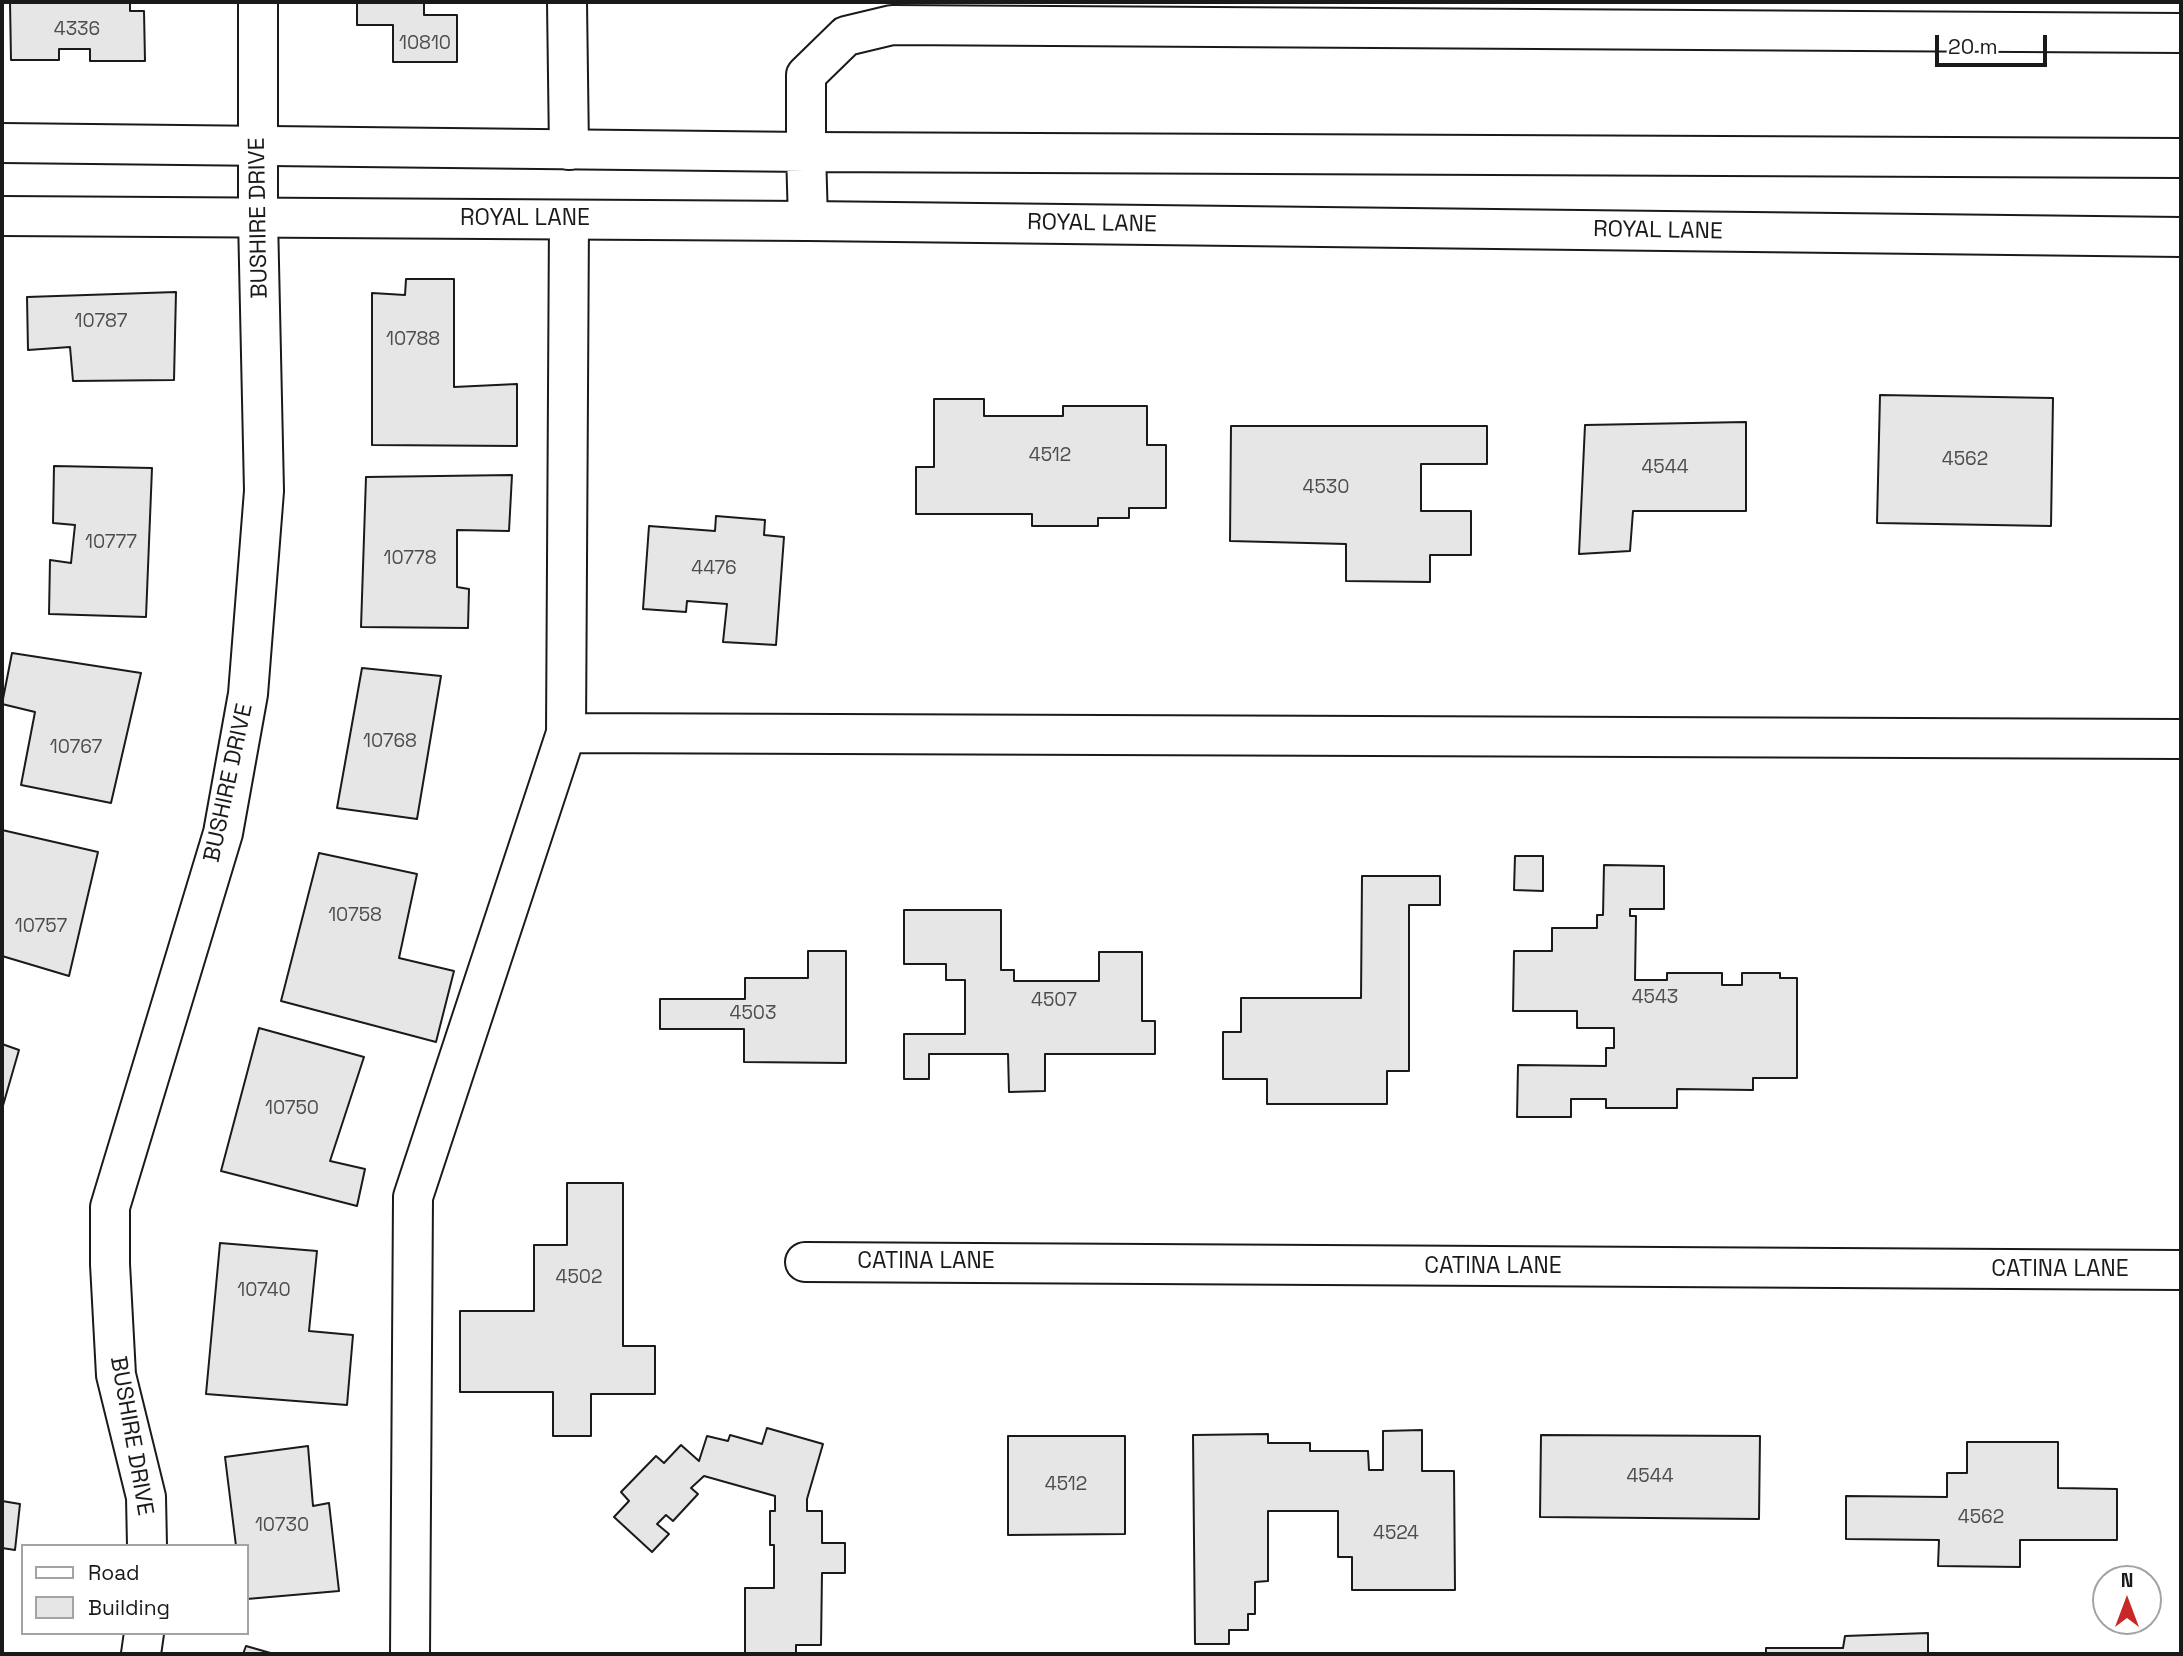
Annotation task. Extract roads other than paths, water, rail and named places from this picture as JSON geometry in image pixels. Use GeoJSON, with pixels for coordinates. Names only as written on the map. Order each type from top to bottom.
{"type":"FeatureCollection","features":[{"type":"Feature","properties":{"kind":"main road","name":"BUSHIRE DRIVE"},"geometry":{"type":"LineString","coordinates":[[147,1544],[146,1497],[116,1376],[110,1207],[223,833],[248,694],[264,491],[258,218],[258,2]]}},
{"type":"Feature","properties":{"kind":"main road"},"geometry":{"type":"LineString","coordinates":[[567,2],[569,150]]}},
{"type":"Feature","properties":{"kind":"main road"},"geometry":{"type":"LineString","coordinates":[[808,221],[806,75],[846,36],[891,25],[2181,33]]}},
{"type":"Feature","properties":{"kind":"main road"},"geometry":{"type":"LineString","coordinates":[[2,143],[806,152],[2181,158]]}},
{"type":"Feature","properties":{"kind":"main road","name":"ROYAL LANE"},"geometry":{"type":"LineString","coordinates":[[2,216],[808,221],[2181,237]]}},
{"type":"Feature","properties":{"kind":"main road"},"geometry":{"type":"LineString","coordinates":[[410,1654],[413,1197],[566,733],[569,219]]}},
{"type":"Feature","properties":{"kind":"main road"},"geometry":{"type":"LineString","coordinates":[[566,733],[2181,739]]}},
{"type":"Feature","properties":{"kind":"main road","name":"CATINA LANE"},"geometry":{"type":"LineString","coordinates":[[805,1262],[2181,1270]]}},
{"type":"Feature","properties":{"kind":"main road"},"geometry":{"type":"LineString","coordinates":[[141,1654],[144,1635]]}}]}
